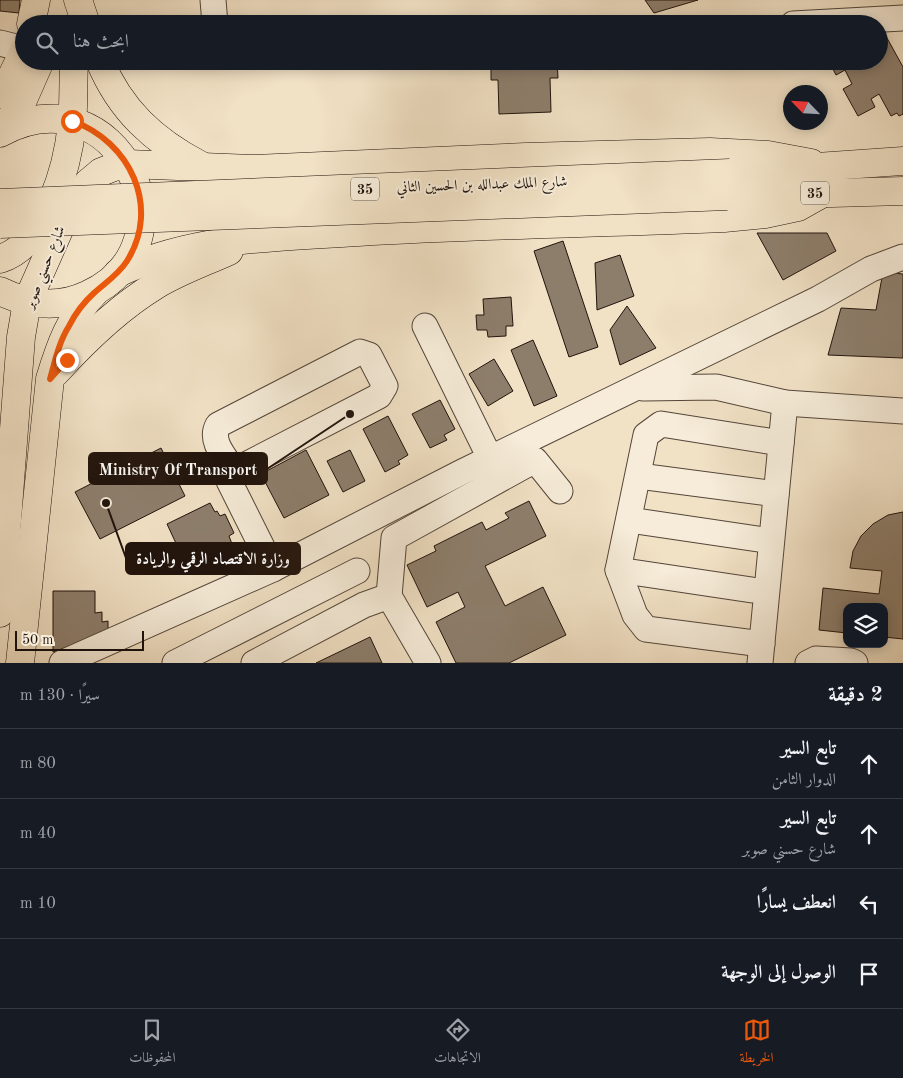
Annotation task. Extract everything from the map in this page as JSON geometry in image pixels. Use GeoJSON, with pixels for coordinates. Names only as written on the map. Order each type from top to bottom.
{"type":"FeatureCollection","features":[{"type":"Feature","properties":{"kind":"main road"},"geometry":{"type":"LineString","coordinates":[[33,15],[36,0]]}},
{"type":"Feature","properties":{"kind":"main road"},"geometry":{"type":"LineString","coordinates":[[49,15],[50,0]]}},
{"type":"Feature","properties":{"kind":"main road"},"geometry":{"type":"LineString","coordinates":[[76,15],[77,0]]}},
{"type":"Feature","properties":{"kind":"main road"},"geometry":{"type":"LineString","coordinates":[[77,0],[83,15]]}},
{"type":"Feature","properties":{"kind":"main road"},"geometry":{"type":"LineString","coordinates":[[0,94],[15,70]]}},
{"type":"Feature","properties":{"kind":"main road"},"geometry":{"type":"LineString","coordinates":[[1,133],[22,102],[36,70]]}},
{"type":"Feature","properties":{"kind":"main road"},"geometry":{"type":"LineString","coordinates":[[0,259],[28,242],[36,232],[52,198],[64,167],[72,121],[74,70]]}},
{"type":"Feature","properties":{"kind":"main road"},"geometry":{"type":"LineString","coordinates":[[104,70],[118,97],[143,127],[170,148],[211,167],[200,184],[196,203],[198,221],[218,242]]}},
{"type":"Feature","properties":{"kind":"main road"},"geometry":{"type":"LineString","coordinates":[[1,133],[20,123],[41,119],[72,121],[87,126],[110,142],[128,164],[140,196],[141,223],[133,250],[118,273]]}},
{"type":"Feature","properties":{"kind":"main road","name":"شارع حسني صوبر"},"geometry":{"type":"LineString","coordinates":[[0,613],[21,337],[28,302],[57,232],[77,196],[101,172],[128,164],[252,169],[710,152],[768,155],[826,166]]}},
{"type":"Feature","properties":{"kind":"main road","name":"شارع الملك عبدالله بن الحسين الثاني"},"geometry":{"type":"LineString","coordinates":[[0,224],[728,184],[826,166],[903,161]]}},
{"type":"Feature","properties":{"kind":"main road","name":"شارع الملك عبدالله بن الحسين الثاني"},"geometry":{"type":"LineString","coordinates":[[0,203],[728,184],[823,193],[903,191]]}},
{"type":"Feature","properties":{"kind":"main road"},"geometry":{"type":"LineString","coordinates":[[20,663],[50,379],[61,340],[69,326],[95,292],[118,273],[154,257],[218,242],[389,230],[732,217],[765,214],[798,207],[823,193]]}},
{"type":"Feature","properties":{"kind":"main road"},"geometry":{"type":"LineString","coordinates":[[50,379],[82,343],[129,302],[157,284],[253,240]]}},
{"type":"Feature","properties":{"kind":"main road"},"geometry":{"type":"LineString","coordinates":[[0,291],[28,302],[56,304],[76,300],[95,292]]}},
{"type":"Feature","properties":{"kind":"main road"},"geometry":{"type":"LineString","coordinates":[[0,352],[18,378]]}},
{"type":"Feature","properties":{"kind":"street"},"geometry":{"type":"LineString","coordinates":[[213,0],[214,15]]}},
{"type":"Feature","properties":{"kind":"street"},"geometry":{"type":"LineString","coordinates":[[888,19],[903,18]]}},
{"type":"Feature","properties":{"kind":"street"},"geometry":{"type":"LineString","coordinates":[[0,43],[15,47]]}},
{"type":"Feature","properties":{"kind":"street"},"geometry":{"type":"LineString","coordinates":[[62,663],[273,569],[490,458],[818,299],[871,269],[903,257]]}},
{"type":"Feature","properties":{"kind":"street"},"geometry":{"type":"LineString","coordinates":[[425,326],[490,458]]}},
{"type":"Feature","properties":{"kind":"street"},"geometry":{"type":"LineString","coordinates":[[234,471],[214,439],[214,432],[218,425],[360,352],[369,355],[385,386],[380,396],[234,471],[229,481],[273,569]]}},
{"type":"Feature","properties":{"kind":"street"},"geometry":{"type":"LineString","coordinates":[[635,388],[716,387],[785,403],[903,411]]}},
{"type":"Feature","properties":{"kind":"street"},"geometry":{"type":"LineString","coordinates":[[781,443],[661,424],[646,435],[618,570],[635,615],[646,628],[761,654],[785,403]]}},
{"type":"Feature","properties":{"kind":"street"},"geometry":{"type":"LineString","coordinates":[[428,663],[389,596],[394,538],[535,460],[560,491]]}},
{"type":"Feature","properties":{"kind":"street"},"geometry":{"type":"LineString","coordinates":[[639,476],[776,494]]}},
{"type":"Feature","properties":{"kind":"street"},"geometry":{"type":"LineString","coordinates":[[629,520],[758,539]]}},
{"type":"Feature","properties":{"kind":"street"},"geometry":{"type":"LineString","coordinates":[[618,570],[752,590]]}},
{"type":"Feature","properties":{"kind":"street"},"geometry":{"type":"LineString","coordinates":[[175,663],[351,574],[364,605]]}},
{"type":"Feature","properties":{"kind":"street"},"geometry":{"type":"LineString","coordinates":[[254,663],[364,605],[389,596]]}},
{"type":"Feature","properties":{"kind":"street"},"geometry":{"type":"LineString","coordinates":[[808,663],[816,659],[851,661],[855,663]]}},
{"type":"Feature","properties":{"kind":"building"},"geometry":{"type":"Polygon","coordinates":[[[0,0],[20,0],[19,13],[0,11],[0,0]]]}},
{"type":"Feature","properties":{"kind":"building"},"geometry":{"type":"Polygon","coordinates":[[[645,0],[698,0],[654,13],[645,0]]]}},
{"type":"Feature","properties":{"kind":"building"},"geometry":{"type":"Polygon","coordinates":[[[888,40],[903,67],[903,114],[899,116],[897,113],[891,116],[879,94],[871,99],[875,107],[858,116],[843,89],[852,84],[845,70],[888,70],[888,40]]]}},
{"type":"Feature","properties":{"kind":"building"},"geometry":{"type":"Polygon","coordinates":[[[491,70],[558,70],[558,78],[550,78],[551,112],[499,114],[498,80],[491,80],[491,70]]]}},
{"type":"Feature","properties":{"kind":"building"},"geometry":{"type":"Polygon","coordinates":[[[834,70],[845,70],[836,75],[834,70]]]}},
{"type":"Feature","properties":{"kind":"building"},"geometry":{"type":"Polygon","coordinates":[[[757,233],[827,233],[836,251],[783,280],[757,233]]]}},
{"type":"Feature","properties":{"kind":"building"},"geometry":{"type":"Polygon","coordinates":[[[563,241],[598,347],[569,357],[534,251],[563,241]]]}},
{"type":"Feature","properties":{"kind":"building"},"geometry":{"type":"Polygon","coordinates":[[[620,255],[634,296],[597,310],[595,263],[620,255]]]}},
{"type":"Feature","properties":{"kind":"building"},"geometry":{"type":"Polygon","coordinates":[[[883,272],[903,274],[903,358],[828,355],[841,308],[876,310],[883,272]]]}},
{"type":"Feature","properties":{"kind":"building"},"geometry":{"type":"Polygon","coordinates":[[[511,297],[513,326],[506,326],[506,336],[488,337],[487,330],[477,330],[476,315],[484,315],[483,299],[511,297]]]}},
{"type":"Feature","properties":{"kind":"building"},"geometry":{"type":"Polygon","coordinates":[[[627,306],[656,348],[620,365],[610,330],[627,306]]]}},
{"type":"Feature","properties":{"kind":"building"},"geometry":{"type":"Polygon","coordinates":[[[533,340],[557,396],[534,406],[511,350],[533,340]]]}},
{"type":"Feature","properties":{"kind":"building"},"geometry":{"type":"Polygon","coordinates":[[[494,359],[513,391],[488,406],[469,374],[494,359]]]}},
{"type":"Feature","properties":{"kind":"building"},"geometry":{"type":"Polygon","coordinates":[[[440,400],[455,429],[444,435],[447,440],[430,448],[412,414],[440,400]]]}},
{"type":"Feature","properties":{"kind":"building"},"geometry":{"type":"Polygon","coordinates":[[[388,416],[408,455],[398,461],[400,464],[385,472],[363,429],[388,416]]]}},
{"type":"Feature","properties":{"kind":"building"},"geometry":{"type":"Polygon","coordinates":[[[161,448],[185,496],[100,539],[75,492],[161,448]]]}},
{"type":"Feature","properties":{"kind":"building"},"geometry":{"type":"Polygon","coordinates":[[[306,450],[329,495],[284,518],[261,474],[306,450]]]}},
{"type":"Feature","properties":{"kind":"building"},"geometry":{"type":"Polygon","coordinates":[[[350,450],[365,481],[343,492],[327,461],[350,450]]]}},
{"type":"Feature","properties":{"kind":"building"},"geometry":{"type":"Polygon","coordinates":[[[529,501],[546,536],[485,566],[505,606],[543,587],[566,635],[509,663],[456,663],[436,622],[465,607],[458,592],[427,607],[407,565],[436,551],[434,546],[482,522],[486,530],[509,518],[505,513],[529,501]]]}},
{"type":"Feature","properties":{"kind":"building"},"geometry":{"type":"Polygon","coordinates":[[[210,503],[215,512],[217,511],[220,516],[225,514],[234,533],[229,536],[232,544],[223,548],[225,551],[188,569],[167,524],[210,503]]]}},
{"type":"Feature","properties":{"kind":"building"},"geometry":{"type":"Polygon","coordinates":[[[903,512],[903,639],[888,637],[888,603],[843,603],[843,633],[819,630],[823,588],[879,594],[882,571],[850,568],[853,551],[861,536],[873,524],[888,515],[903,512]]]}},
{"type":"Feature","properties":{"kind":"building"},"geometry":{"type":"Polygon","coordinates":[[[53,591],[95,591],[95,613],[102,612],[102,622],[108,621],[108,633],[53,652],[53,591]]]}},
{"type":"Feature","properties":{"kind":"building"},"geometry":{"type":"Polygon","coordinates":[[[370,637],[382,663],[316,663],[370,637]]]}},
{"type":"Feature","properties":{"kind":"place","name":"Ministry Of Transport"},"geometry":{"type":"Point","coordinates":[350,414]}},
{"type":"Feature","properties":{"kind":"place","name":"وزارة الاقتصاد الرقمي والريادة"},"geometry":{"type":"Point","coordinates":[106,503]}},
{"type":"Feature","properties":{"kind":"route"},"geometry":{"type":"LineString","coordinates":[[67,360],[50,379],[61,340],[69,326],[88,299],[108,283],[126,262],[138,237],[141,223],[140,196],[137,182],[122,154],[96,131],[72,121]]}}]}
